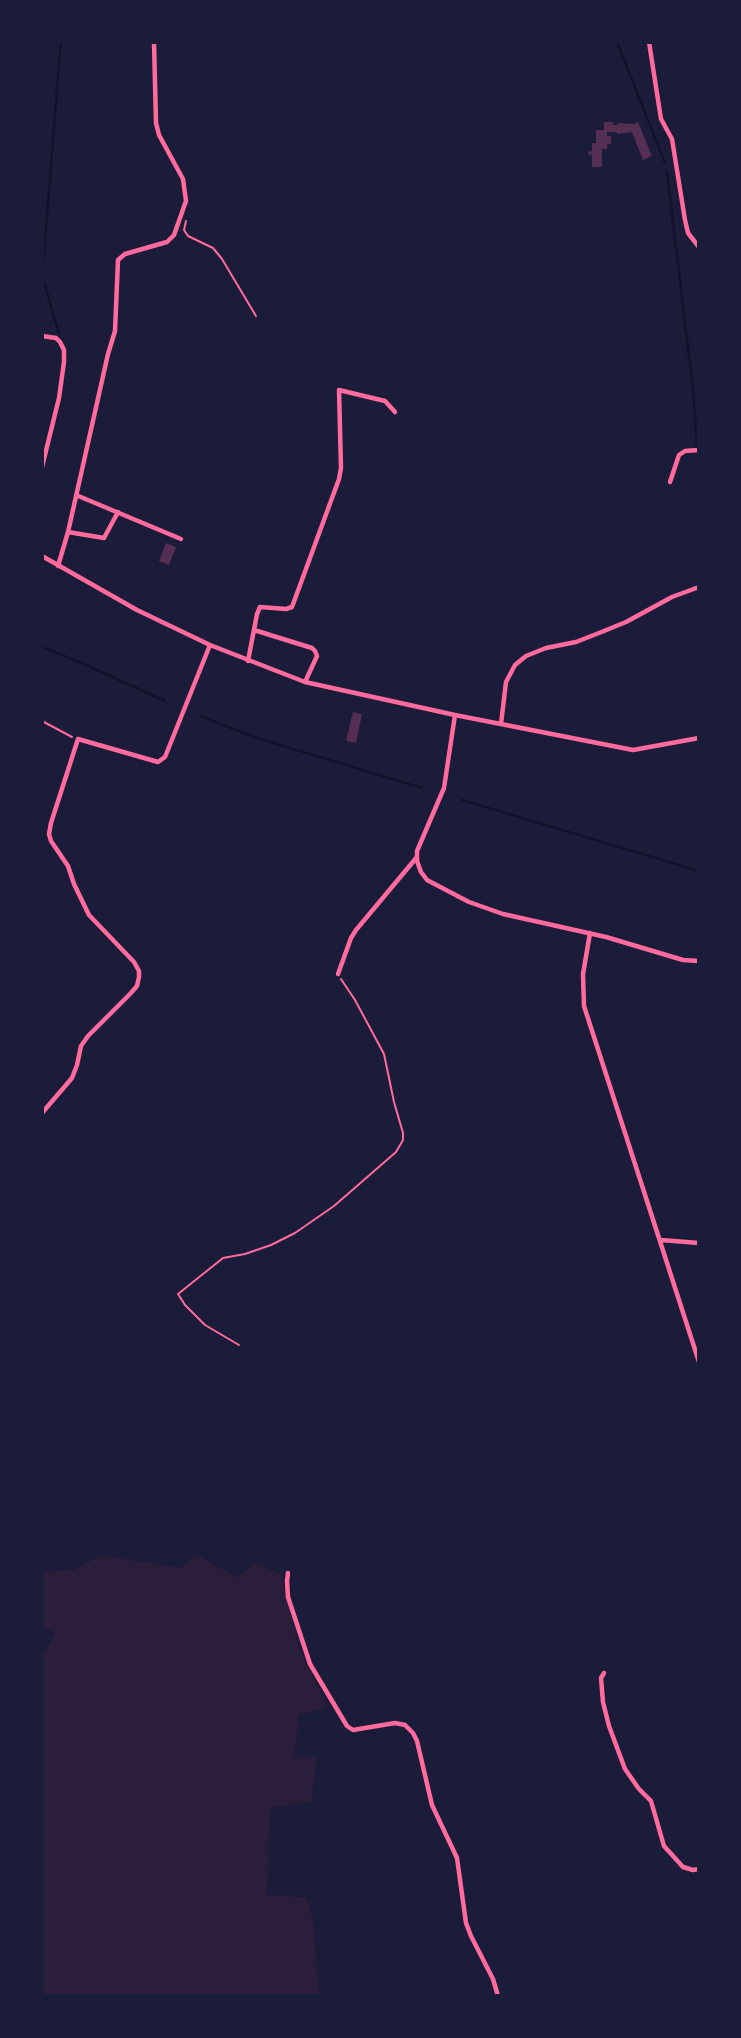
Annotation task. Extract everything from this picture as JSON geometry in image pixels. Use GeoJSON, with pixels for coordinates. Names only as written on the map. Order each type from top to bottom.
{"type":"FeatureCollection","features":[{"type":"Feature","properties":{"kind":"street"},"geometry":{"type":"LineString","coordinates":[[58,566],[115,331],[118,260],[125,254],[167,242],[174,235],[186,201],[183,179],[159,135],[156,123],[154,42]]}},
{"type":"Feature","properties":{"kind":"street"},"geometry":{"type":"LineString","coordinates":[[649,42],[661,119],[672,139],[688,233],[699,247]]}},
{"type":"Feature","properties":{"kind":"street"},"geometry":{"type":"LineString","coordinates":[[42,336],[55,338],[60,342],[64,350],[64,362],[59,398],[42,467]]}},
{"type":"Feature","properties":{"kind":"street"},"geometry":{"type":"LineString","coordinates":[[248,661],[260,607],[292,607],[335,491],[341,468],[339,390],[385,401],[395,412]]}},
{"type":"Feature","properties":{"kind":"street"},"geometry":{"type":"LineString","coordinates":[[670,482],[679,455],[685,451],[699,450]]}},
{"type":"Feature","properties":{"kind":"street"},"geometry":{"type":"LineString","coordinates":[[76,495],[181,539]]}},
{"type":"Feature","properties":{"kind":"street"},"geometry":{"type":"LineString","coordinates":[[68,532],[104,538],[118,512]]}},
{"type":"Feature","properties":{"kind":"street"},"geometry":{"type":"LineString","coordinates":[[42,556],[137,610],[210,645],[305,682],[633,750],[699,738]]}},
{"type":"Feature","properties":{"kind":"street"},"geometry":{"type":"LineString","coordinates":[[501,724],[506,682],[515,666],[526,656],[599,633],[626,622],[671,597],[699,587]]}},
{"type":"Feature","properties":{"kind":"street"},"geometry":{"type":"LineString","coordinates":[[254,630],[312,648],[317,656],[305,682]]}},
{"type":"Feature","properties":{"kind":"street"},"geometry":{"type":"LineString","coordinates":[[42,1113],[72,1078],[81,1046],[88,1036],[130,994],[139,977],[139,971],[128,955],[89,915],[68,866],[49,834],[78,739],[158,762],[165,757],[210,645]]}},
{"type":"Feature","properties":{"kind":"street"},"geometry":{"type":"LineString","coordinates":[[455,715],[444,788],[417,851],[421,872],[427,880],[469,902],[503,914],[590,933],[683,960],[699,961]]}},
{"type":"Feature","properties":{"kind":"street"},"geometry":{"type":"LineString","coordinates":[[338,974],[356,930],[417,858]]}},
{"type":"Feature","properties":{"kind":"street"},"geometry":{"type":"LineString","coordinates":[[590,933],[583,974],[584,1006],[699,1362]]}},
{"type":"Feature","properties":{"kind":"street"},"geometry":{"type":"LineString","coordinates":[[661,1240],[699,1243]]}},
{"type":"Feature","properties":{"kind":"street"},"geometry":{"type":"LineString","coordinates":[[289,1573],[286,1581],[288,1597],[310,1664],[347,1726],[353,1730],[395,1723],[405,1725],[417,1741],[432,1805],[457,1858],[466,1923],[493,1979],[498,1996]]}},
{"type":"Feature","properties":{"kind":"street"},"geometry":{"type":"LineString","coordinates":[[604,1673],[601,1678],[603,1702],[625,1769],[651,1801],[664,1846],[683,1867],[699,1869]]}},
{"type":"Feature","properties":{"kind":"path"},"geometry":{"type":"LineString","coordinates":[[186,215],[184,230],[188,236],[213,248],[256,317]]}},
{"type":"Feature","properties":{"kind":"path"},"geometry":{"type":"LineString","coordinates":[[42,721],[78,739]]}},
{"type":"Feature","properties":{"kind":"path"},"geometry":{"type":"LineString","coordinates":[[239,1345],[205,1325],[178,1294],[223,1258],[271,1245],[295,1233],[334,1206],[396,1152],[403,1140],[384,1054],[338,974]]}},
{"type":"Feature","properties":{"kind":"shaded area"},"geometry":{"type":"Polygon","coordinates":[[[195,1554],[237,1577],[255,1563],[281,1574],[300,1652],[328,1708],[299,1715],[294,1757],[317,1756],[311,1802],[270,1808],[267,1896],[306,1897],[313,1920],[319,1996],[42,1996],[42,1658],[55,1633],[42,1626],[42,1572],[74,1570],[101,1555],[181,1568],[195,1554]]]}},
{"type":"Feature","properties":{"kind":"building"},"geometry":{"type":"Polygon","coordinates":[[[604,122],[618,125],[638,122],[652,156],[643,160],[632,132],[607,132],[607,136],[611,136],[611,144],[607,144],[607,149],[602,149],[602,167],[592,167],[592,155],[588,152],[592,151],[592,143],[596,143],[596,130],[604,130],[604,122]]]}},
{"type":"Feature","properties":{"kind":"building"},"geometry":{"type":"Polygon","coordinates":[[[166,543],[176,547],[169,565],[159,561],[166,543]]]}},
{"type":"Feature","properties":{"kind":"building"},"geometry":{"type":"Polygon","coordinates":[[[353,712],[362,714],[356,743],[346,741],[353,712]]]}},
{"type":"Feature","properties":{"kind":"waterway"},"geometry":{"type":"LineString","coordinates":[[59,334],[42,275],[61,42]]}},
{"type":"Feature","properties":{"kind":"waterway"},"geometry":{"type":"LineString","coordinates":[[617,42],[665,163]]}},
{"type":"Feature","properties":{"kind":"waterway"},"geometry":{"type":"LineString","coordinates":[[667,172],[693,390],[697,446]]}},
{"type":"Feature","properties":{"kind":"waterway"},"geometry":{"type":"LineString","coordinates":[[42,647],[165,701]]}},
{"type":"Feature","properties":{"kind":"waterway"},"geometry":{"type":"LineString","coordinates":[[200,716],[257,738],[422,788]]}},
{"type":"Feature","properties":{"kind":"waterway"},"geometry":{"type":"LineString","coordinates":[[462,800],[699,871]]}}]}
